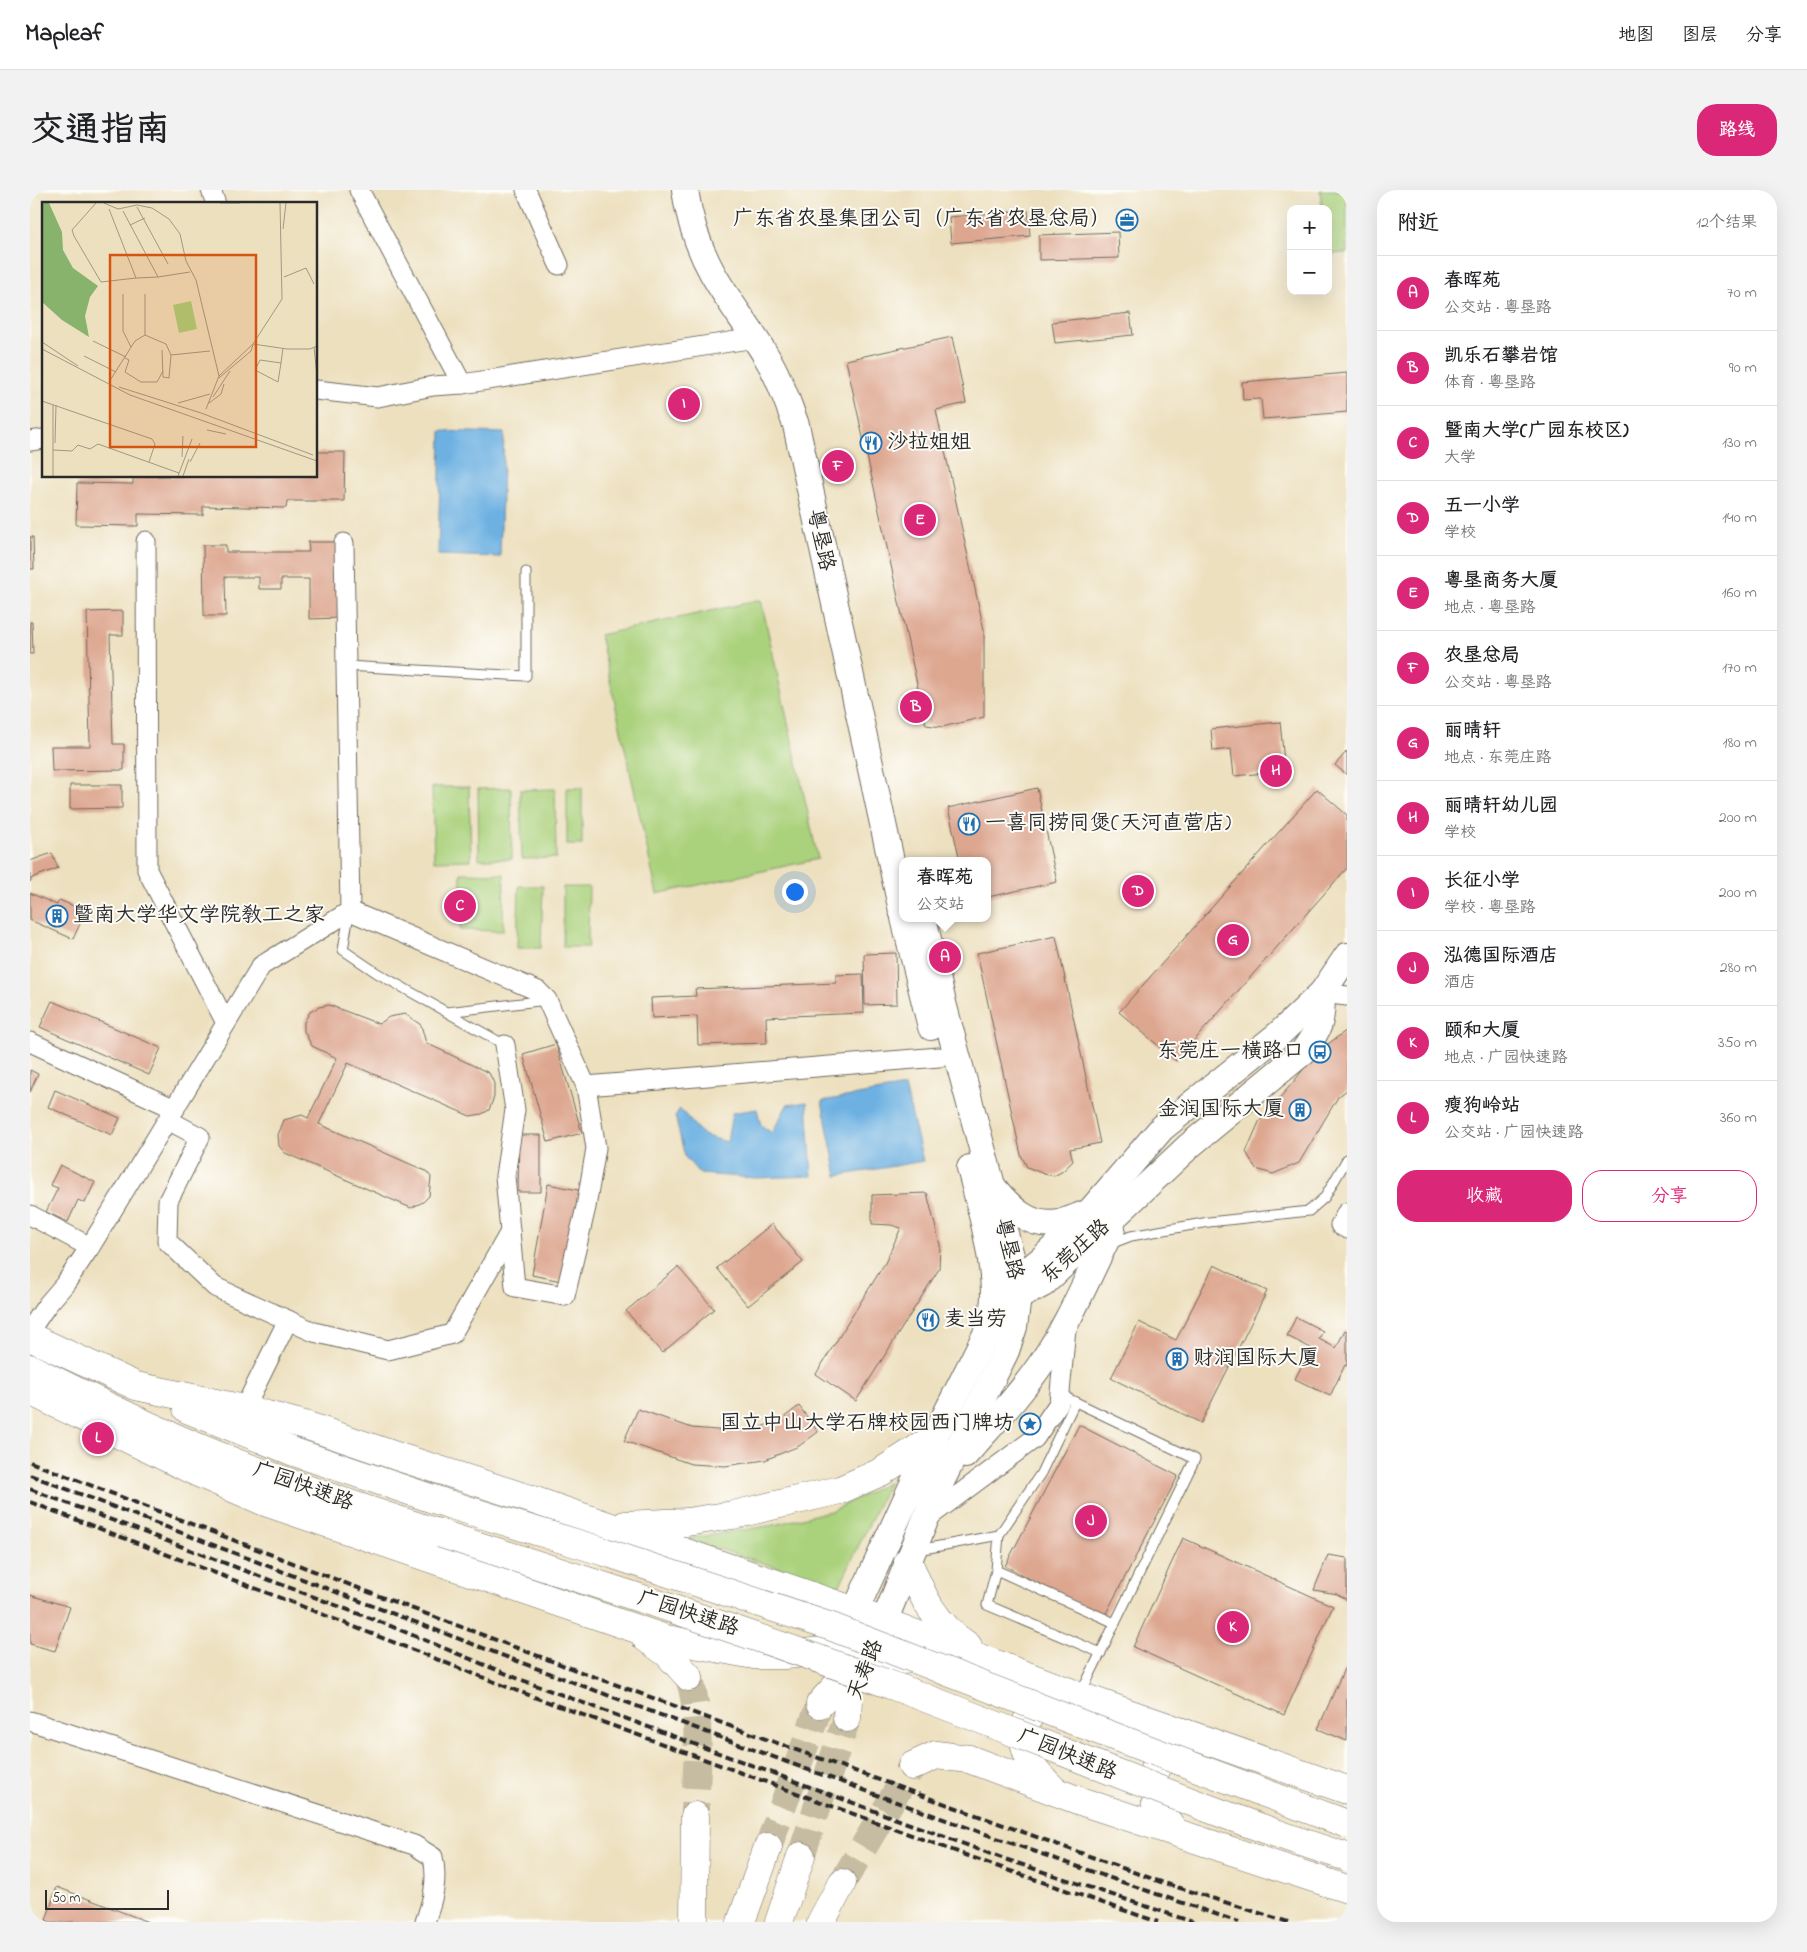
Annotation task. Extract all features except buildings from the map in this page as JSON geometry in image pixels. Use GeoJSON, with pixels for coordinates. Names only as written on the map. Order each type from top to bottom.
{"type":"FeatureCollection","features":[{"type":"Feature","properties":{"kind":"highway"},"geometry":{"type":"LineString","coordinates":[[30,1338],[136,1386],[244,1409],[305,1425],[778,1584],[1086,1698],[1347,1790]]}},
{"type":"Feature","properties":{"kind":"highway"},"geometry":{"type":"LineString","coordinates":[[34,1376],[198,1473],[264,1502],[666,1639],[754,1655],[786,1655],[840,1649],[857,1642],[884,1622]]}},
{"type":"Feature","properties":{"kind":"highway","name":"广园快速路"},"geometry":{"type":"LineString","coordinates":[[34,1376],[212,1453],[307,1489],[688,1614],[847,1669],[1157,1790],[1347,1857]]}},
{"type":"Feature","properties":{"kind":"highway","name":"广园快速路"},"geometry":{"type":"LineString","coordinates":[[136,1386],[224,1426],[294,1452],[451,1505],[614,1555],[824,1624],[1148,1750],[1347,1824]]}},
{"type":"Feature","properties":{"kind":"highway"},"geometry":{"type":"LineString","coordinates":[[607,1526],[675,1523],[733,1515],[840,1490],[881,1472],[934,1438]]}},
{"type":"Feature","properties":{"kind":"highway"},"geometry":{"type":"LineString","coordinates":[[630,1627],[645,1624],[661,1616],[673,1602],[679,1583],[677,1568],[666,1546]]}},
{"type":"Feature","properties":{"kind":"highway"},"geometry":{"type":"LineString","coordinates":[[910,1556],[922,1595],[940,1623],[958,1639],[994,1664]]}},
{"type":"Feature","properties":{"kind":"highway"},"geometry":{"type":"LineString","coordinates":[[778,1584],[815,1615],[857,1671]]}},
{"type":"Feature","properties":{"kind":"highway","name":"天寿路"},"geometry":{"type":"LineString","coordinates":[[855,1611],[820,1704],[837,1684],[857,1671],[884,1622]]}},
{"type":"Feature","properties":{"kind":"highway"},"geometry":{"type":"LineString","coordinates":[[630,1627],[667,1652],[688,1677]]}},
{"type":"Feature","properties":{"kind":"highway"},"geometry":{"type":"LineString","coordinates":[[857,1671],[884,1661],[931,1658],[994,1664]]}},
{"type":"Feature","properties":{"kind":"highway"},"geometry":{"type":"LineString","coordinates":[[847,1718],[848,1699],[857,1671]]}},
{"type":"Feature","properties":{"kind":"highway"},"geometry":{"type":"LineString","coordinates":[[1055,1791],[1034,1768],[1026,1750],[1024,1731],[1026,1720],[1032,1710],[1050,1701],[1065,1697],[1086,1698]]}},
{"type":"Feature","properties":{"kind":"highway"},"geometry":{"type":"LineString","coordinates":[[1175,1832],[1156,1804],[1154,1769],[1174,1747],[1210,1742]]}},
{"type":"Feature","properties":{"kind":"highway"},"geometry":{"type":"LineString","coordinates":[[912,1766],[936,1755],[969,1759],[1055,1791],[1347,1889]]}},
{"type":"Feature","properties":{"kind":"highway"},"geometry":{"type":"LineString","coordinates":[[694,1922],[695,1816]]}},
{"type":"Feature","properties":{"kind":"highway"},"geometry":{"type":"LineString","coordinates":[[741,1922],[768,1847]]}},
{"type":"Feature","properties":{"kind":"highway"},"geometry":{"type":"LineString","coordinates":[[779,1922],[801,1856]]}},
{"type":"Feature","properties":{"kind":"highway"},"geometry":{"type":"LineString","coordinates":[[821,1922],[842,1883]]}},
{"type":"Feature","properties":{"kind":"main road","name":"粤垦路"},"geometry":{"type":"LineString","coordinates":[[685,190],[687,204],[698,238],[712,273],[755,338],[781,385],[796,425],[899,896]]}},
{"type":"Feature","properties":{"kind":"main road","name":"粤垦路"},"geometry":{"type":"LineString","coordinates":[[702,190],[715,238],[730,271],[790,364],[808,412],[826,483],[909,857]]}},
{"type":"Feature","properties":{"kind":"main road","name":"粤垦路"},"geometry":{"type":"LineString","coordinates":[[905,922],[939,1057],[974,1184],[992,1264],[1009,1291]]}},
{"type":"Feature","properties":{"kind":"main road","name":"粤垦路"},"geometry":{"type":"LineString","coordinates":[[884,1622],[939,1486],[1006,1351],[1014,1327],[1009,1291],[1011,1256],[944,1007],[924,922]]}},
{"type":"Feature","properties":{"kind":"main road","name":"东莞庄路"},"geometry":{"type":"LineString","coordinates":[[1009,1291],[1043,1284],[1189,1146],[1303,1052],[1316,1033],[1335,994],[1347,956]]}},
{"type":"Feature","properties":{"kind":"main road","name":"东莞庄路"},"geometry":{"type":"LineString","coordinates":[[1009,1291],[1092,1212],[1162,1128],[1279,1034],[1335,994]]}},
{"type":"Feature","properties":{"kind":"main road"},"geometry":{"type":"LineString","coordinates":[[993,1187],[1005,1202],[1018,1213],[1034,1221],[1057,1223],[1092,1212]]}},
{"type":"Feature","properties":{"kind":"main road"},"geometry":{"type":"LineString","coordinates":[[939,1486],[1016,1398],[1043,1360],[1067,1320],[1122,1211]]}},
{"type":"Feature","properties":{"kind":"main road","name":"粤垦路"},"geometry":{"type":"LineString","coordinates":[[855,1611],[934,1438],[1009,1291]]}},
{"type":"Feature","properties":{"kind":"street"},"geometry":{"type":"LineString","coordinates":[[211,190],[215,202]]}},
{"type":"Feature","properties":{"kind":"street"},"geometry":{"type":"LineString","coordinates":[[359,190],[462,384]]}},
{"type":"Feature","properties":{"kind":"street"},"geometry":{"type":"LineString","coordinates":[[526,190],[559,265]]}},
{"type":"Feature","properties":{"kind":"street"},"geometry":{"type":"LineString","coordinates":[[318,390],[378,397],[433,386],[462,384],[755,338]]}},
{"type":"Feature","properties":{"kind":"street"},"geometry":{"type":"LineString","coordinates":[[146,541],[147,870],[226,1023]]}},
{"type":"Feature","properties":{"kind":"street"},"geometry":{"type":"LineString","coordinates":[[344,543],[350,911]]}},
{"type":"Feature","properties":{"kind":"street"},"geometry":{"type":"LineString","coordinates":[[30,1330],[90,1247],[261,966],[350,911]]}},
{"type":"Feature","properties":{"kind":"street"},"geometry":{"type":"LineString","coordinates":[[350,911],[538,991],[548,1000],[586,1086],[596,1148],[586,1207],[565,1296],[515,1288],[505,1176],[515,1110],[505,1045]]}},
{"type":"Feature","properties":{"kind":"street"},"geometry":{"type":"LineString","coordinates":[[30,1042],[172,1114],[200,1137],[168,1201],[167,1241],[215,1288],[314,1332],[388,1350],[452,1334],[510,1232]]}},
{"type":"Feature","properties":{"kind":"street"},"geometry":{"type":"LineString","coordinates":[[586,1086],[939,1057]]}},
{"type":"Feature","properties":{"kind":"street"},"geometry":{"type":"LineString","coordinates":[[1347,1212],[1340,1225],[1347,1229]]}},
{"type":"Feature","properties":{"kind":"street"},"geometry":{"type":"LineString","coordinates":[[30,1215],[90,1247]]}},
{"type":"Feature","properties":{"kind":"street"},"geometry":{"type":"LineString","coordinates":[[244,1409],[288,1320]]}},
{"type":"Feature","properties":{"kind":"street"},"geometry":{"type":"LineString","coordinates":[[926,1519],[1035,1438],[1059,1403],[1068,1399],[1067,1320]]}},
{"type":"Feature","properties":{"kind":"street"},"geometry":{"type":"LineString","coordinates":[[30,1721],[414,1845],[433,1857],[436,1871],[435,1894],[425,1922]]}},
{"type":"Feature","properties":{"kind":"lane"},"geometry":{"type":"LineString","coordinates":[[346,666],[526,676],[526,572]]}},
{"type":"Feature","properties":{"kind":"lane"},"geometry":{"type":"LineString","coordinates":[[350,911],[343,950],[377,973],[505,1045]]}},
{"type":"Feature","properties":{"kind":"lane"},"geometry":{"type":"LineString","coordinates":[[446,1012],[548,1000]]}},
{"type":"Feature","properties":{"kind":"lane"},"geometry":{"type":"LineString","coordinates":[[1103,1247],[1131,1236],[1209,1222],[1309,1211],[1325,1197],[1347,1159]]}},
{"type":"Feature","properties":{"kind":"lane"},"geometry":{"type":"LineString","coordinates":[[1086,1698],[1101,1652],[1195,1459],[1068,1399],[1041,1473],[999,1535],[996,1570],[987,1605],[1101,1652]]}},
{"type":"Feature","properties":{"kind":"lane"},"geometry":{"type":"LineString","coordinates":[[910,1556],[999,1535]]}},
{"type":"Feature","properties":{"kind":"lane"},"geometry":{"type":"LineString","coordinates":[[996,1570],[1115,1623]]}},
{"type":"Feature","properties":{"kind":"green space"},"geometry":{"type":"Polygon","coordinates":[[[1320,190],[1347,190],[1347,253],[1332,254],[1332,205],[1322,205],[1320,190]]]}},
{"type":"Feature","properties":{"kind":"green space"},"geometry":{"type":"Polygon","coordinates":[[[761,600],[818,859],[657,894],[600,635],[761,600]]]}},
{"type":"Feature","properties":{"kind":"green space"},"geometry":{"type":"Polygon","coordinates":[[[432,787],[469,787],[471,860],[434,861],[432,787]]]}},
{"type":"Feature","properties":{"kind":"green space"},"geometry":{"type":"Polygon","coordinates":[[[511,788],[512,859],[479,859],[478,789],[511,788]]]}},
{"type":"Feature","properties":{"kind":"green space"},"geometry":{"type":"Polygon","coordinates":[[[567,788],[582,788],[582,845],[567,845],[567,788]]]}},
{"type":"Feature","properties":{"kind":"green space"},"geometry":{"type":"Polygon","coordinates":[[[555,789],[556,858],[522,859],[520,790],[555,789]]]}},
{"type":"Feature","properties":{"kind":"green space"},"geometry":{"type":"Polygon","coordinates":[[[461,873],[504,874],[503,931],[460,930],[461,873]]]}},
{"type":"Feature","properties":{"kind":"green space"},"geometry":{"type":"Polygon","coordinates":[[[519,886],[543,886],[541,948],[517,948],[519,886]]]}},
{"type":"Feature","properties":{"kind":"green space"},"geometry":{"type":"Polygon","coordinates":[[[563,887],[589,887],[588,947],[563,947],[563,887]]]}},
{"type":"Feature","properties":{"kind":"green space"},"geometry":{"type":"Polygon","coordinates":[[[889,1482],[839,1587],[687,1539],[774,1525],[834,1510],[889,1482]]]}},
{"type":"Feature","properties":{"kind":"water"},"geometry":{"type":"Polygon","coordinates":[[[441,431],[504,433],[500,557],[438,555],[441,431]]]}},
{"type":"Feature","properties":{"kind":"water"},"geometry":{"type":"Polygon","coordinates":[[[905,1087],[923,1161],[837,1176],[822,1101],[905,1087]]]}},
{"type":"Feature","properties":{"kind":"water"},"geometry":{"type":"Polygon","coordinates":[[[807,1102],[812,1176],[755,1178],[700,1174],[685,1157],[675,1116],[680,1109],[703,1135],[727,1142],[732,1113],[757,1109],[761,1125],[772,1133],[787,1105],[807,1102]]]}},
{"type":"Feature","properties":{"kind":"tunnel"},"geometry":{"type":"LineString","coordinates":[[689,1677],[696,1711],[697,1728],[695,1816]]}},
{"type":"Feature","properties":{"kind":"tunnel"},"geometry":{"type":"LineString","coordinates":[[768,1847],[820,1704]]}},
{"type":"Feature","properties":{"kind":"tunnel"},"geometry":{"type":"LineString","coordinates":[[801,1856],[847,1718]]}},
{"type":"Feature","properties":{"kind":"tunnel"},"geometry":{"type":"LineString","coordinates":[[842,1883],[912,1766]]}},
{"type":"Feature","properties":{"kind":"railway"},"geometry":{"type":"LineString","coordinates":[[30,1462],[581,1672],[1161,1882],[1288,1922]]}},
{"type":"Feature","properties":{"kind":"railway"},"geometry":{"type":"LineString","coordinates":[[30,1475],[784,1761],[1087,1870],[1239,1922]]}},
{"type":"Feature","properties":{"kind":"railway"},"geometry":{"type":"LineString","coordinates":[[30,1489],[388,1625],[519,1679],[999,1857],[1193,1922]]}},
{"type":"Feature","properties":{"kind":"railway"},"geometry":{"type":"LineString","coordinates":[[30,1502],[515,1690],[996,1866],[1158,1922]]}},
{"type":"Feature","properties":{"kind":"place","name":"广东省农垦集团公司（广东省农垦总局）"},"geometry":{"type":"Point","coordinates":[1127,220]}},
{"type":"Feature","properties":{"kind":"place","name":"长征小学"},"geometry":{"type":"Point","coordinates":[684,404]}},
{"type":"Feature","properties":{"kind":"place","name":"沙拉姐姐"},"geometry":{"type":"Point","coordinates":[871,443]}},
{"type":"Feature","properties":{"kind":"place","name":"农垦总局"},"geometry":{"type":"Point","coordinates":[838,466]}},
{"type":"Feature","properties":{"kind":"place","name":"粤垦商务大厦"},"geometry":{"type":"Point","coordinates":[920,520]}},
{"type":"Feature","properties":{"kind":"place","name":"凯乐石攀岩馆"},"geometry":{"type":"Point","coordinates":[916,707]}},
{"type":"Feature","properties":{"kind":"place","name":"丽晴轩幼儿园"},"geometry":{"type":"Point","coordinates":[1276,771]}},
{"type":"Feature","properties":{"kind":"place","name":"一喜同捞同煲(天河直营店)"},"geometry":{"type":"Point","coordinates":[969,824]}},
{"type":"Feature","properties":{"kind":"place","name":"五一小学"},"geometry":{"type":"Point","coordinates":[1138,891]}},
{"type":"Feature","properties":{"kind":"place","name":"暨南大学(广园东校区)"},"geometry":{"type":"Point","coordinates":[460,906]}},
{"type":"Feature","properties":{"kind":"place","name":"暨南大学华文学院教工之家"},"geometry":{"type":"Point","coordinates":[57,916]}},
{"type":"Feature","properties":{"kind":"place","name":"丽晴轩"},"geometry":{"type":"Point","coordinates":[1233,940]}},
{"type":"Feature","properties":{"kind":"place","name":"春晖苑"},"geometry":{"type":"Point","coordinates":[945,957]}},
{"type":"Feature","properties":{"kind":"place","name":"东莞庄一横路口"},"geometry":{"type":"Point","coordinates":[1320,1052]}},
{"type":"Feature","properties":{"kind":"place","name":"金润国际大厦"},"geometry":{"type":"Point","coordinates":[1300,1110]}},
{"type":"Feature","properties":{"kind":"place","name":"麦当劳"},"geometry":{"type":"Point","coordinates":[928,1320]}},
{"type":"Feature","properties":{"kind":"place","name":"财润国际大厦"},"geometry":{"type":"Point","coordinates":[1177,1359]}},
{"type":"Feature","properties":{"kind":"place","name":"国立中山大学石牌校园西门牌坊"},"geometry":{"type":"Point","coordinates":[1030,1424]}},
{"type":"Feature","properties":{"kind":"place","name":"瘦狗岭站"},"geometry":{"type":"Point","coordinates":[98,1438]}},
{"type":"Feature","properties":{"kind":"place","name":"泓德国际酒店"},"geometry":{"type":"Point","coordinates":[1091,1521]}},
{"type":"Feature","properties":{"kind":"place","name":"颐和大厦"},"geometry":{"type":"Point","coordinates":[1233,1627]}}]}
